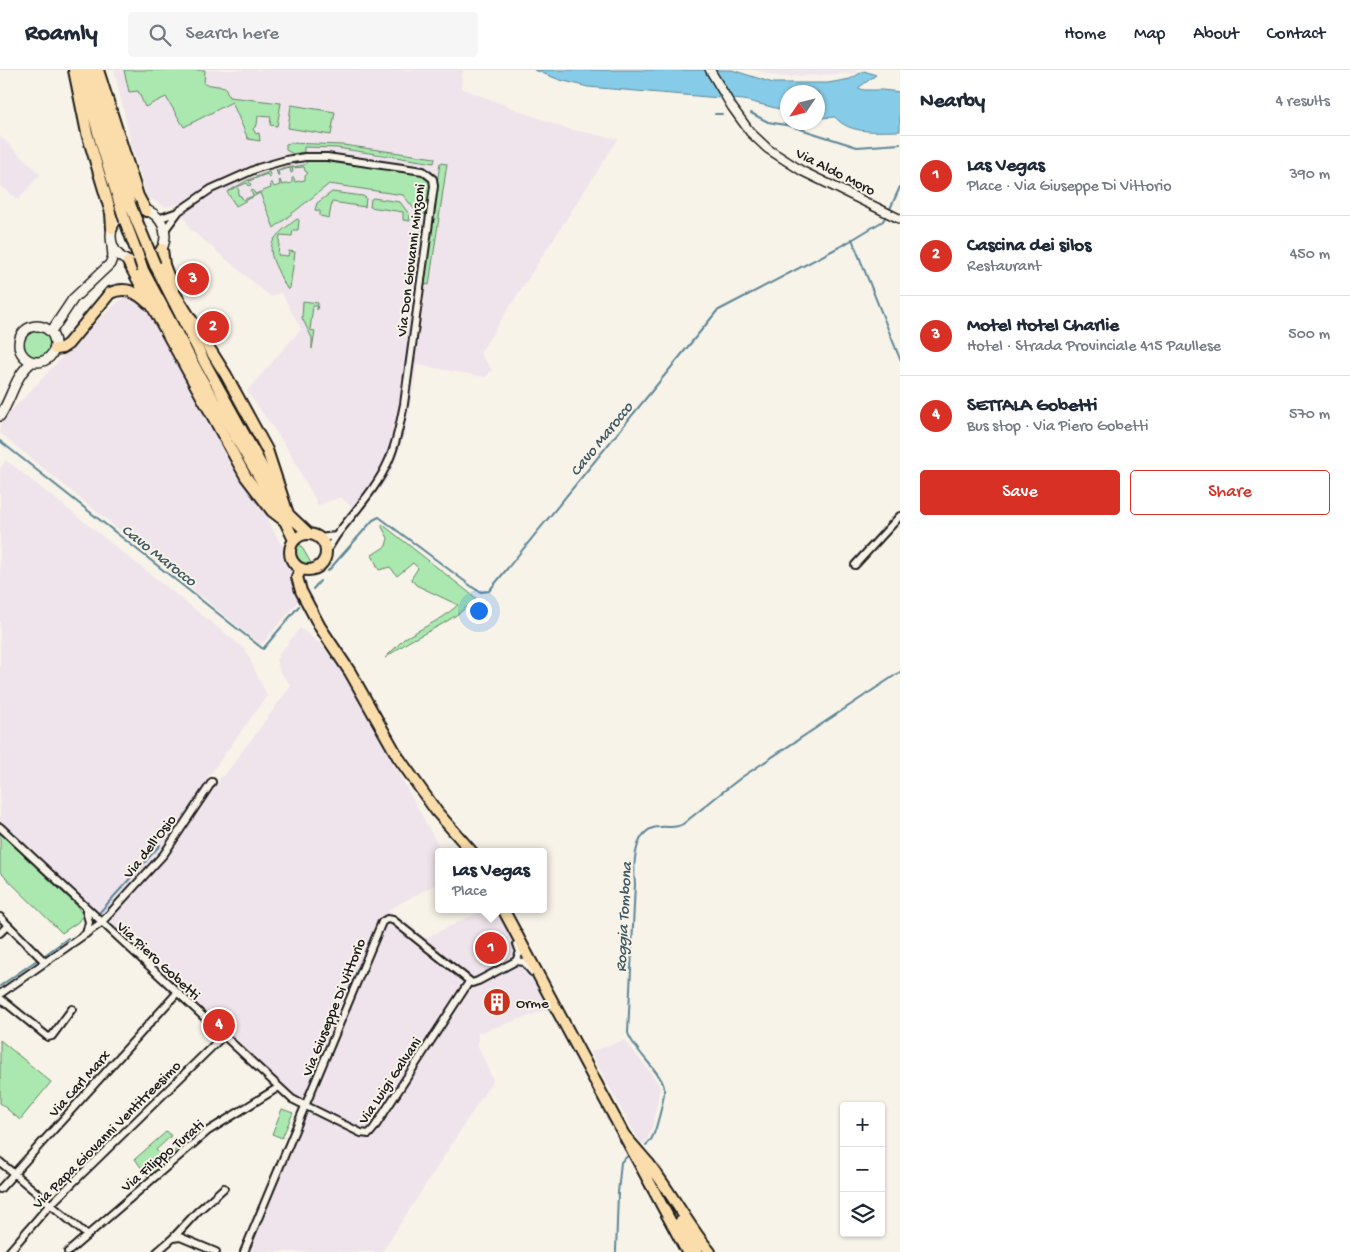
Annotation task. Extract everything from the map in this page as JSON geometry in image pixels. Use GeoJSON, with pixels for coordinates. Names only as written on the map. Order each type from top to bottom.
{"type":"FeatureCollection","features":[{"type":"Feature","properties":{"kind":"main road"},"geometry":{"type":"LineString","coordinates":[[50,332],[73,299],[106,268],[113,256],[111,214],[87,133],[74,70]]}},
{"type":"Feature","properties":{"kind":"main road"},"geometry":{"type":"LineString","coordinates":[[81,70],[101,143],[126,206],[135,217],[155,264],[287,518]]}},
{"type":"Feature","properties":{"kind":"main road"},"geometry":{"type":"LineString","coordinates":[[91,70],[126,206],[125,221],[143,270],[202,380],[287,518]]}},
{"type":"Feature","properties":{"kind":"main road"},"geometry":{"type":"LineString","coordinates":[[98,70],[138,196],[146,211]]}},
{"type":"Feature","properties":{"kind":"main road"},"geometry":{"type":"LineString","coordinates":[[112,228],[116,220],[126,212],[136,210],[146,211],[158,219],[164,231],[162,248],[164,265],[175,294],[226,374],[267,450],[294,540]]}},
{"type":"Feature","properties":{"kind":"main road"},"geometry":{"type":"LineString","coordinates":[[112,246],[116,253],[126,261],[155,309],[246,477],[272,511],[287,518],[309,534],[319,538],[324,544],[326,552],[322,563],[316,568],[308,570],[301,569],[294,564],[290,555],[290,547],[294,540],[301,535],[309,534]]}},
{"type":"Feature","properties":{"kind":"main road"},"geometry":{"type":"LineString","coordinates":[[106,268],[126,261],[146,262],[155,257],[162,248]]}},
{"type":"Feature","properties":{"kind":"main road"},"geometry":{"type":"LineString","coordinates":[[54,349],[62,348],[68,344],[110,293],[118,290],[132,290],[155,309]]}},
{"type":"Feature","properties":{"kind":"main road"},"geometry":{"type":"LineString","coordinates":[[18,379],[19,338],[27,328],[39,326],[50,332],[55,342],[51,356],[44,361],[32,362],[23,357],[19,351]]}},
{"type":"Feature","properties":{"kind":"main road"},"geometry":{"type":"LineString","coordinates":[[0,416],[13,394],[18,379],[32,362]]}},
{"type":"Feature","properties":{"kind":"main road"},"geometry":{"type":"LineString","coordinates":[[301,569],[298,577],[301,591],[398,757],[437,812],[468,848]]}},
{"type":"Feature","properties":{"kind":"main road"},"geometry":{"type":"LineString","coordinates":[[505,913],[687,1252]]}},
{"type":"Feature","properties":{"kind":"main road"},"geometry":{"type":"LineString","coordinates":[[624,1135],[649,1164],[710,1252]]}},
{"type":"Feature","properties":{"kind":"main road"},"geometry":{"type":"LineString","coordinates":[[634,1153],[681,1252]]}},
{"type":"Feature","properties":{"kind":"main road"},"geometry":{"type":"LineString","coordinates":[[649,1164],[697,1252]]}},
{"type":"Feature","properties":{"kind":"street","name":"Via Aldo Moro"},"geometry":{"type":"LineString","coordinates":[[710,70],[732,107],[750,132],[768,150],[802,171],[900,219]]}},
{"type":"Feature","properties":{"kind":"street","name":"Via Don Giovanni Minzoni"},"geometry":{"type":"LineString","coordinates":[[164,231],[179,212],[211,189],[241,174],[269,164],[305,157],[327,157],[424,170],[433,178],[434,186],[405,395],[397,437],[384,470],[370,493],[336,536],[326,552]]}},
{"type":"Feature","properties":{"kind":"street","name":"Via Don Giovanni Minzoni"},"geometry":{"type":"LineString","coordinates":[[158,219],[179,212]]}},
{"type":"Feature","properties":{"kind":"street"},"geometry":{"type":"LineString","coordinates":[[855,565],[900,516]]}},
{"type":"Feature","properties":{"kind":"street"},"geometry":{"type":"LineString","coordinates":[[319,538],[336,536]]}},
{"type":"Feature","properties":{"kind":"street","name":"Via dell'Osio"},"geometry":{"type":"LineString","coordinates":[[0,996],[101,923],[164,854],[212,782]]}},
{"type":"Feature","properties":{"kind":"street","name":"Via Piero Gobetti"},"geometry":{"type":"LineString","coordinates":[[0,827],[292,1099],[306,1106]]}},
{"type":"Feature","properties":{"kind":"street"},"geometry":{"type":"LineString","coordinates":[[81,904],[89,918],[86,934]]}},
{"type":"Feature","properties":{"kind":"street"},"geometry":{"type":"LineString","coordinates":[[0,917],[45,962]]}},
{"type":"Feature","properties":{"kind":"street","name":"Via Giuseppe Di Vittorio"},"geometry":{"type":"LineString","coordinates":[[244,1252],[380,926],[385,920],[393,920],[469,982]]}},
{"type":"Feature","properties":{"kind":"street"},"geometry":{"type":"LineString","coordinates":[[509,922],[511,932],[520,952],[516,961]]}},
{"type":"Feature","properties":{"kind":"street"},"geometry":{"type":"LineString","coordinates":[[0,933],[8,925]]}},
{"type":"Feature","properties":{"kind":"street"},"geometry":{"type":"LineString","coordinates":[[469,982],[478,981],[516,961],[521,961],[527,965],[541,989],[550,997]]}},
{"type":"Feature","properties":{"kind":"street","name":"Via Luigi Galvani"},"geometry":{"type":"LineString","coordinates":[[306,1106],[361,1134],[365,1135],[372,1132],[469,982]]}},
{"type":"Feature","properties":{"kind":"street","name":"Via Carl Marx"},"geometry":{"type":"LineString","coordinates":[[0,1189],[177,993]]}},
{"type":"Feature","properties":{"kind":"street"},"geometry":{"type":"LineString","coordinates":[[0,996],[48,1037],[52,1036],[72,1009]]}},
{"type":"Feature","properties":{"kind":"street","name":"Via Papa Giovanni Ventitreesimo"},"geometry":{"type":"LineString","coordinates":[[9,1252],[50,1204],[223,1036]]}},
{"type":"Feature","properties":{"kind":"street","name":"Via Filippo Turati"},"geometry":{"type":"LineString","coordinates":[[68,1252],[208,1131],[279,1087]]}},
{"type":"Feature","properties":{"kind":"street"},"geometry":{"type":"LineString","coordinates":[[0,1162],[87,1235]]}},
{"type":"Feature","properties":{"kind":"street"},"geometry":{"type":"LineString","coordinates":[[157,1252],[224,1188]]}},
{"type":"Feature","properties":{"kind":"street"},"geometry":{"type":"LineString","coordinates":[[173,1238],[180,1237],[216,1252]]}},
{"type":"Feature","properties":{"kind":"shaded area"},"geometry":{"type":"Polygon","coordinates":[[[114,70],[463,70],[461,88],[564,128],[618,139],[480,353],[492,370],[486,377],[417,365],[405,434],[389,477],[360,515],[341,497],[318,505],[286,446],[247,391],[301,329],[281,292],[271,297],[190,229],[178,204],[166,207],[147,197],[132,147],[114,70]]]}},
{"type":"Feature","properties":{"kind":"shaded area"},"geometry":{"type":"Polygon","coordinates":[[[755,70],[857,70],[855,73],[780,77],[755,70]]]}},
{"type":"Feature","properties":{"kind":"shaded area"},"geometry":{"type":"Polygon","coordinates":[[[0,136],[40,174],[18,200],[0,185],[0,136]]]}},
{"type":"Feature","properties":{"kind":"shaded area"},"geometry":{"type":"Polygon","coordinates":[[[151,294],[275,512],[268,521],[307,591],[261,645],[0,433],[0,423],[85,333],[118,302],[129,295],[151,294]]]}},
{"type":"Feature","properties":{"kind":"shaded area"},"geometry":{"type":"Polygon","coordinates":[[[6,460],[245,649],[267,696],[208,777],[219,783],[220,777],[225,775],[291,686],[280,672],[276,660],[300,628],[325,648],[347,680],[440,848],[435,848],[435,885],[388,910],[426,938],[477,913],[502,913],[552,1008],[478,1033],[478,1046],[493,1080],[382,1252],[250,1252],[309,1105],[293,1097],[0,823],[0,469],[6,460]]]}},
{"type":"Feature","properties":{"kind":"shaded area"},"geometry":{"type":"Polygon","coordinates":[[[624,1040],[660,1087],[653,1124],[647,1141],[641,1144],[590,1052],[624,1040]]]}},
{"type":"Feature","properties":{"kind":"green space"},"geometry":{"type":"Polygon","coordinates":[[[124,70],[205,70],[204,84],[225,87],[229,97],[281,103],[277,126],[270,125],[271,117],[258,116],[257,125],[253,129],[256,134],[259,133],[260,141],[248,139],[232,102],[184,127],[166,97],[145,107],[138,91],[129,92],[124,70]]]}},
{"type":"Feature","properties":{"kind":"green space"},"geometry":{"type":"Polygon","coordinates":[[[291,105],[335,112],[331,135],[288,128],[291,105]]]}},
{"type":"Feature","properties":{"kind":"green space"},"geometry":{"type":"Polygon","coordinates":[[[286,144],[343,145],[435,158],[434,163],[337,148],[304,147],[304,152],[293,154],[286,150],[286,144]]]}},
{"type":"Feature","properties":{"kind":"green space"},"geometry":{"type":"Polygon","coordinates":[[[309,160],[324,160],[424,175],[430,184],[427,212],[423,215],[423,212],[415,210],[403,195],[329,184],[274,228],[260,193],[236,206],[227,192],[248,180],[269,172],[271,177],[269,178],[267,174],[249,181],[251,185],[249,186],[247,183],[237,187],[238,195],[243,200],[253,196],[251,191],[253,190],[255,194],[271,188],[270,183],[274,187],[280,185],[280,180],[282,185],[292,183],[292,178],[294,178],[295,182],[305,180],[305,176],[308,173],[304,167],[292,168],[293,172],[291,173],[290,168],[278,171],[278,176],[276,170],[304,165],[309,160]]]}},
{"type":"Feature","properties":{"kind":"green space"},"geometry":{"type":"Polygon","coordinates":[[[440,163],[447,164],[429,285],[425,284],[423,279],[440,163]]]}},
{"type":"Feature","properties":{"kind":"green space"},"geometry":{"type":"Polygon","coordinates":[[[332,192],[363,196],[366,198],[365,207],[332,202],[329,218],[320,216],[320,211],[315,210],[317,203],[332,192]]]}},
{"type":"Feature","properties":{"kind":"green space"},"geometry":{"type":"Polygon","coordinates":[[[371,199],[400,202],[409,214],[410,221],[403,220],[403,212],[370,207],[371,199]]]}},
{"type":"Feature","properties":{"kind":"green space"},"geometry":{"type":"Polygon","coordinates":[[[297,219],[299,220],[298,230],[293,230],[292,236],[280,235],[278,255],[288,256],[289,251],[295,252],[290,288],[288,290],[271,252],[274,240],[297,219]]]}},
{"type":"Feature","properties":{"kind":"green space"},"geometry":{"type":"Polygon","coordinates":[[[303,301],[318,303],[317,310],[317,306],[313,306],[310,330],[315,331],[312,349],[312,338],[302,318],[303,301]]]}},
{"type":"Feature","properties":{"kind":"green space"},"geometry":{"type":"Polygon","coordinates":[[[37,331],[47,335],[51,345],[47,355],[37,359],[27,355],[23,345],[27,335],[37,331]]]}},
{"type":"Feature","properties":{"kind":"green space"},"geometry":{"type":"Polygon","coordinates":[[[382,524],[476,598],[452,618],[408,642],[385,658],[405,638],[443,617],[458,605],[416,585],[411,579],[418,568],[413,563],[397,576],[390,567],[379,570],[372,555],[386,546],[388,538],[382,524]]]}},
{"type":"Feature","properties":{"kind":"green space"},"geometry":{"type":"Polygon","coordinates":[[[299,542],[312,565],[303,567],[295,562],[292,552],[294,546],[299,542]]]}},
{"type":"Feature","properties":{"kind":"green space"},"geometry":{"type":"Polygon","coordinates":[[[0,833],[77,906],[83,915],[78,922],[62,933],[0,872],[0,833]]]}},
{"type":"Feature","properties":{"kind":"green space"},"geometry":{"type":"Polygon","coordinates":[[[0,1040],[51,1082],[20,1120],[0,1103],[0,1040]]]}},
{"type":"Feature","properties":{"kind":"green space"},"geometry":{"type":"Polygon","coordinates":[[[282,1109],[293,1113],[282,1138],[272,1134],[282,1109]]]}},
{"type":"Feature","properties":{"kind":"green space"},"geometry":{"type":"Polygon","coordinates":[[[167,1131],[171,1136],[156,1150],[165,1159],[180,1146],[181,1150],[148,1177],[135,1159],[167,1131]]]}},
{"type":"Feature","properties":{"kind":"water"},"geometry":{"type":"Polygon","coordinates":[[[534,70],[732,70],[773,83],[828,83],[850,79],[864,71],[876,75],[858,88],[900,92],[900,131],[865,131],[848,127],[835,117],[825,118],[825,85],[780,85],[780,109],[744,100],[588,87],[560,80],[534,70]]]}},
{"type":"Feature","properties":{"kind":"waterway"},"geometry":{"type":"LineString","coordinates":[[751,113],[768,122],[791,126],[857,147],[900,144]]}},
{"type":"Feature","properties":{"kind":"waterway"},"geometry":{"type":"LineString","coordinates":[[715,114],[722,114]]}},
{"type":"Feature","properties":{"kind":"waterway","name":"Cavo Marocco"},"geometry":{"type":"LineString","coordinates":[[889,211],[900,187]]}},
{"type":"Feature","properties":{"kind":"waterway","name":"Cavo Marocco"},"geometry":{"type":"LineString","coordinates":[[328,571],[373,520],[379,517],[475,589],[481,592],[489,591],[717,311],[845,244],[883,221],[886,215]]}},
{"type":"Feature","properties":{"kind":"waterway","name":"Roggia Tombona"},"geometry":{"type":"LineString","coordinates":[[852,239],[900,359]]}},
{"type":"Feature","properties":{"kind":"waterway","name":"Cavo Marocco"},"geometry":{"type":"LineString","coordinates":[[0,441],[263,649],[299,606]]}},
{"type":"Feature","properties":{"kind":"waterway","name":"Cavo Marocco"},"geometry":{"type":"LineString","coordinates":[[313,589],[320,581]]}},
{"type":"Feature","properties":{"kind":"waterway","name":"Roggia Tombona"},"geometry":{"type":"LineString","coordinates":[[646,1145],[651,1140],[656,1129],[663,1102],[664,1087],[662,1081],[631,1040],[628,1033],[635,884],[634,867],[640,840],[651,829],[680,826],[742,777],[900,672]]}},
{"type":"Feature","properties":{"kind":"waterway"},"geometry":{"type":"LineString","coordinates":[[100,912],[160,845]]}},
{"type":"Feature","properties":{"kind":"waterway"},"geometry":{"type":"LineString","coordinates":[[45,955],[68,938]]}},
{"type":"Feature","properties":{"kind":"waterway"},"geometry":{"type":"LineString","coordinates":[[0,986],[37,960]]}},
{"type":"Feature","properties":{"kind":"waterway","name":"Roggia Tombona"},"geometry":{"type":"LineString","coordinates":[[616,1252],[621,1162],[630,1154]]}},
{"type":"Feature","properties":{"kind":"place","name":"Motel Hotel Charlie"},"geometry":{"type":"Point","coordinates":[193,279]}},
{"type":"Feature","properties":{"kind":"place","name":"Cascina dei silos"},"geometry":{"type":"Point","coordinates":[213,327]}},
{"type":"Feature","properties":{"kind":"place","name":"Las Vegas"},"geometry":{"type":"Point","coordinates":[491,948]}},
{"type":"Feature","properties":{"kind":"place","name":"Orme"},"geometry":{"type":"Point","coordinates":[497,1002]}},
{"type":"Feature","properties":{"kind":"place","name":"SETTALA Gobetti"},"geometry":{"type":"Point","coordinates":[219,1025]}}]}
